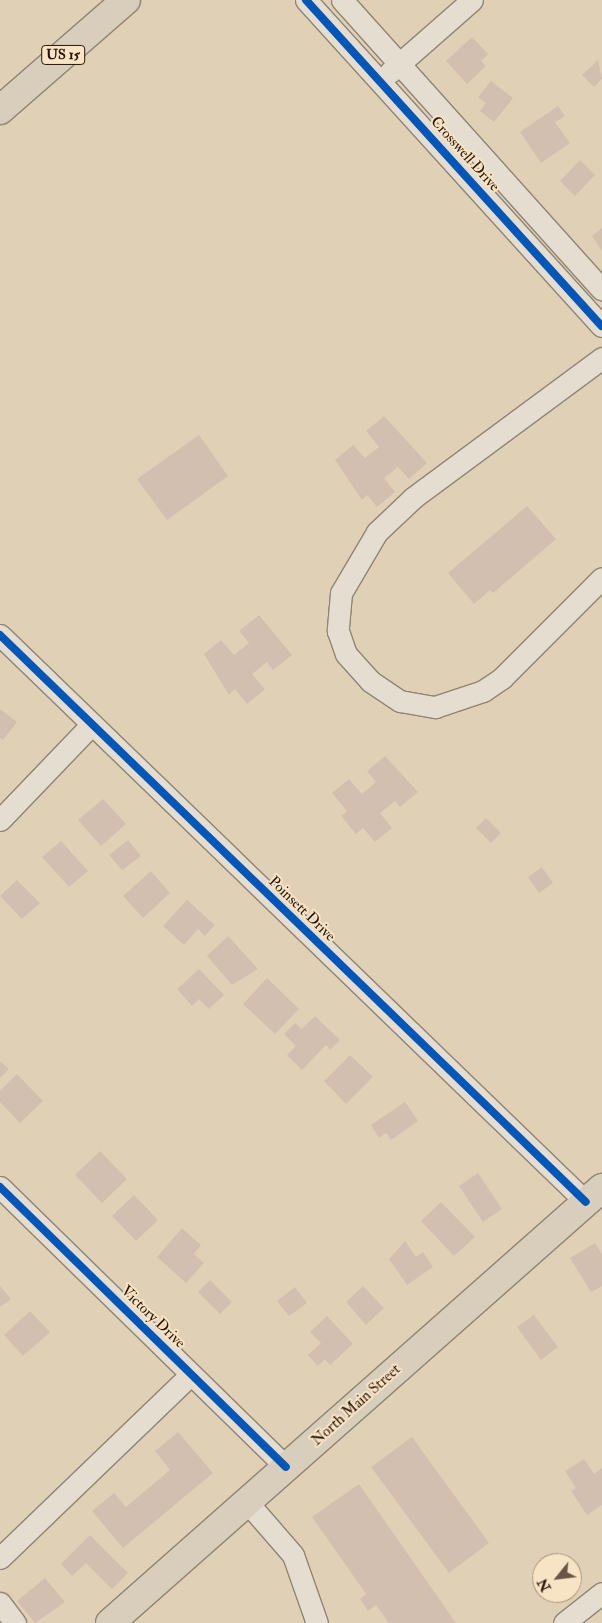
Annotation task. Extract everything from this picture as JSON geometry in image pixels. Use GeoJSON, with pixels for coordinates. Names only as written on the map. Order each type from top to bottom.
{"type":"FeatureCollection","features":[{"type":"Feature","properties":{"kind":"main road","name":"US 15"},"geometry":{"type":"LineString","coordinates":[[0,110],[126,0]]}},
{"type":"Feature","properties":{"kind":"main road","name":"North Main Street"},"geometry":{"type":"LineString","coordinates":[[110,1623],[594,1194]]}},
{"type":"Feature","properties":{"kind":"street","name":"Crosswell Drive"},"geometry":{"type":"LineString","coordinates":[[306,0],[602,326]]}},
{"type":"Feature","properties":{"kind":"street","name":"Crosswell Drive"},"geometry":{"type":"LineString","coordinates":[[342,0],[602,290]]}},
{"type":"Feature","properties":{"kind":"street"},"geometry":{"type":"LineString","coordinates":[[380,80],[472,0]]}},
{"type":"Feature","properties":{"kind":"street"},"geometry":{"type":"LineString","coordinates":[[602,358],[413,498],[377,532],[341,593],[338,632],[346,654],[370,681],[400,701],[436,708],[483,691],[502,678],[602,578]]}},
{"type":"Feature","properties":{"kind":"street","name":"Poinsett Drive"},"geometry":{"type":"LineString","coordinates":[[0,635],[92,724],[594,1194]]}},
{"type":"Feature","properties":{"kind":"street"},"geometry":{"type":"LineString","coordinates":[[0,820],[92,724]]}},
{"type":"Feature","properties":{"kind":"street","name":"Victory Drive"},"geometry":{"type":"LineString","coordinates":[[0,1187],[286,1467]]}},
{"type":"Feature","properties":{"kind":"street"},"geometry":{"type":"LineString","coordinates":[[0,1558],[191,1374]]}},
{"type":"Feature","properties":{"kind":"street"},"geometry":{"type":"LineString","coordinates":[[247,1502],[293,1555],[317,1623]]}},
{"type":"Feature","properties":{"kind":"street"},"geometry":{"type":"LineString","coordinates":[[564,1623],[602,1593]]}},
{"type":"Feature","properties":{"kind":"street"},"geometry":{"type":"LineString","coordinates":[[0,1603],[15,1623]]}},
{"type":"Feature","properties":{"kind":"building"},"geometry":{"type":"Polygon","coordinates":[[[472,37],[488,54],[481,61],[486,66],[467,84],[446,61],[472,37]]]}},
{"type":"Feature","properties":{"kind":"building"},"geometry":{"type":"Polygon","coordinates":[[[598,60],[602,79],[594,87],[582,75],[598,60]]]}},
{"type":"Feature","properties":{"kind":"building"},"geometry":{"type":"Polygon","coordinates":[[[491,81],[513,98],[494,122],[480,111],[486,103],[478,97],[491,81]]]}},
{"type":"Feature","properties":{"kind":"building"},"geometry":{"type":"Polygon","coordinates":[[[558,106],[565,116],[555,122],[570,143],[541,163],[520,132],[558,106]]]}},
{"type":"Feature","properties":{"kind":"building"},"geometry":{"type":"Polygon","coordinates":[[[580,160],[595,175],[575,196],[560,181],[580,160]]]}},
{"type":"Feature","properties":{"kind":"building"},"geometry":{"type":"Polygon","coordinates":[[[602,228],[602,251],[592,236],[602,228]]]}},
{"type":"Feature","properties":{"kind":"building"},"geometry":{"type":"Polygon","coordinates":[[[384,416],[427,463],[409,479],[398,467],[384,478],[395,492],[377,507],[367,495],[362,500],[335,460],[353,445],[365,458],[379,447],[366,431],[384,416]]]}},
{"type":"Feature","properties":{"kind":"building"},"geometry":{"type":"Polygon","coordinates":[[[199,435],[228,476],[167,520],[137,479],[199,435]]]}},
{"type":"Feature","properties":{"kind":"building"},"geometry":{"type":"Polygon","coordinates":[[[527,506],[556,539],[493,593],[490,590],[474,604],[448,573],[527,506]]]}},
{"type":"Feature","properties":{"kind":"building"},"geometry":{"type":"Polygon","coordinates":[[[259,615],[292,655],[273,670],[267,662],[252,674],[265,689],[247,704],[235,689],[229,695],[204,654],[221,640],[234,655],[249,643],[239,631],[259,615]]]}},
{"type":"Feature","properties":{"kind":"building"},"geometry":{"type":"Polygon","coordinates":[[[0,709],[17,722],[3,740],[0,738],[0,709]]]}},
{"type":"Feature","properties":{"kind":"building"},"geometry":{"type":"Polygon","coordinates":[[[385,756],[418,792],[400,807],[395,801],[380,813],[392,828],[375,842],[363,828],[356,834],[341,816],[347,811],[332,793],[349,779],[362,794],[376,782],[367,771],[385,756]]]}},
{"type":"Feature","properties":{"kind":"building"},"geometry":{"type":"Polygon","coordinates":[[[103,799],[126,824],[101,846],[78,820],[103,799]]]}},
{"type":"Feature","properties":{"kind":"building"},"geometry":{"type":"Polygon","coordinates":[[[486,818],[501,833],[491,843],[476,828],[486,818]]]}},
{"type":"Feature","properties":{"kind":"building"},"geometry":{"type":"Polygon","coordinates":[[[128,840],[141,856],[122,870],[109,855],[128,840]]]}},
{"type":"Feature","properties":{"kind":"building"},"geometry":{"type":"Polygon","coordinates":[[[61,841],[88,871],[69,887],[42,857],[61,841]]]}},
{"type":"Feature","properties":{"kind":"building"},"geometry":{"type":"Polygon","coordinates":[[[542,867],[553,883],[539,893],[528,877],[542,867]]]}},
{"type":"Feature","properties":{"kind":"building"},"geometry":{"type":"Polygon","coordinates":[[[151,871],[170,893],[143,918],[123,896],[151,871]]]}},
{"type":"Feature","properties":{"kind":"building"},"geometry":{"type":"Polygon","coordinates":[[[17,880],[40,903],[22,919],[0,896],[17,880]]]}},
{"type":"Feature","properties":{"kind":"building"},"geometry":{"type":"Polygon","coordinates":[[[187,900],[215,925],[205,936],[198,929],[184,945],[163,926],[187,900]]]}},
{"type":"Feature","properties":{"kind":"building"},"geometry":{"type":"Polygon","coordinates":[[[228,936],[258,969],[232,985],[207,956],[228,936]]]}},
{"type":"Feature","properties":{"kind":"building"},"geometry":{"type":"Polygon","coordinates":[[[199,969],[224,995],[209,1009],[199,999],[192,1006],[177,989],[199,969]]]}},
{"type":"Feature","properties":{"kind":"building"},"geometry":{"type":"Polygon","coordinates":[[[267,978],[299,1009],[275,1034],[243,1004],[267,978]]]}},
{"type":"Feature","properties":{"kind":"building"},"geometry":{"type":"Polygon","coordinates":[[[315,1016],[340,1040],[330,1050],[326,1045],[302,1070],[287,1055],[296,1046],[284,1034],[295,1023],[302,1029],[315,1016]]]}},
{"type":"Feature","properties":{"kind":"building"},"geometry":{"type":"Polygon","coordinates":[[[350,1055],[373,1077],[346,1104],[324,1081],[350,1055]]]}},
{"type":"Feature","properties":{"kind":"building"},"geometry":{"type":"Polygon","coordinates":[[[0,1061],[9,1069],[0,1078],[0,1061]]]}},
{"type":"Feature","properties":{"kind":"building"},"geometry":{"type":"Polygon","coordinates":[[[17,1074],[43,1101],[20,1123],[0,1102],[0,1091],[17,1074]]]}},
{"type":"Feature","properties":{"kind":"building"},"geometry":{"type":"Polygon","coordinates":[[[405,1102],[418,1121],[391,1140],[386,1133],[379,1138],[371,1125],[405,1102]]]}},
{"type":"Feature","properties":{"kind":"building"},"geometry":{"type":"Polygon","coordinates":[[[100,1151],[127,1179],[102,1203],[75,1175],[100,1151]]]}},
{"type":"Feature","properties":{"kind":"building"},"geometry":{"type":"Polygon","coordinates":[[[478,1173],[502,1209],[483,1222],[459,1186],[478,1173]]]}},
{"type":"Feature","properties":{"kind":"building"},"geometry":{"type":"Polygon","coordinates":[[[134,1195],[158,1220],[136,1241],[112,1216],[134,1195]]]}},
{"type":"Feature","properties":{"kind":"building"},"geometry":{"type":"Polygon","coordinates":[[[441,1202],[475,1237],[454,1256],[421,1221],[441,1202]]]}},
{"type":"Feature","properties":{"kind":"building"},"geometry":{"type":"Polygon","coordinates":[[[182,1228],[201,1245],[194,1254],[204,1263],[186,1283],[157,1257],[182,1228]]]}},
{"type":"Feature","properties":{"kind":"building"},"geometry":{"type":"Polygon","coordinates":[[[405,1241],[416,1257],[423,1252],[433,1267],[407,1285],[389,1259],[405,1241]]]}},
{"type":"Feature","properties":{"kind":"building"},"geometry":{"type":"Polygon","coordinates":[[[595,1243],[602,1254],[602,1286],[591,1292],[570,1258],[595,1243]]]}},
{"type":"Feature","properties":{"kind":"building"},"geometry":{"type":"Polygon","coordinates":[[[210,1280],[232,1302],[220,1314],[198,1292],[210,1280]]]}},
{"type":"Feature","properties":{"kind":"building"},"geometry":{"type":"Polygon","coordinates":[[[0,1286],[11,1299],[0,1307],[0,1286]]]}},
{"type":"Feature","properties":{"kind":"building"},"geometry":{"type":"Polygon","coordinates":[[[363,1286],[384,1308],[366,1325],[346,1302],[363,1286]]]}},
{"type":"Feature","properties":{"kind":"building"},"geometry":{"type":"Polygon","coordinates":[[[295,1287],[307,1303],[289,1316],[277,1301],[295,1287]]]}},
{"type":"Feature","properties":{"kind":"building"},"geometry":{"type":"Polygon","coordinates":[[[30,1311],[50,1332],[23,1356],[4,1335],[30,1311]]]}},
{"type":"Feature","properties":{"kind":"building"},"geometry":{"type":"Polygon","coordinates":[[[534,1315],[558,1347],[541,1360],[517,1327],[534,1315]]]}},
{"type":"Feature","properties":{"kind":"building"},"geometry":{"type":"Polygon","coordinates":[[[327,1316],[353,1344],[330,1365],[325,1359],[318,1366],[308,1355],[321,1343],[310,1332],[327,1316]]]}},
{"type":"Feature","properties":{"kind":"building"},"geometry":{"type":"Polygon","coordinates":[[[178,1432],[213,1473],[123,1548],[92,1511],[114,1493],[126,1507],[170,1470],[155,1451],[178,1432]]]}},
{"type":"Feature","properties":{"kind":"building"},"geometry":{"type":"Polygon","coordinates":[[[412,1437],[489,1543],[449,1573],[371,1467],[412,1437]]]}},
{"type":"Feature","properties":{"kind":"building"},"geometry":{"type":"Polygon","coordinates":[[[584,1459],[594,1474],[602,1468],[602,1505],[587,1515],[571,1491],[576,1488],[565,1471],[584,1459]]]}},
{"type":"Feature","properties":{"kind":"building"},"geometry":{"type":"Polygon","coordinates":[[[359,1484],[456,1623],[389,1623],[376,1605],[368,1611],[360,1599],[366,1594],[312,1517],[359,1484]]]}},
{"type":"Feature","properties":{"kind":"building"},"geometry":{"type":"Polygon","coordinates":[[[90,1535],[128,1573],[112,1589],[86,1563],[72,1576],[61,1564],[90,1535]]]}},
{"type":"Feature","properties":{"kind":"building"},"geometry":{"type":"Polygon","coordinates":[[[45,1578],[65,1602],[35,1623],[17,1601],[45,1578]]]}},
{"type":"Feature","properties":{"kind":"cycle path"},"geometry":{"type":"LineString","coordinates":[[306,0],[602,326]]}},
{"type":"Feature","properties":{"kind":"cycle path"},"geometry":{"type":"LineString","coordinates":[[0,635],[586,1202]]}},
{"type":"Feature","properties":{"kind":"cycle path"},"geometry":{"type":"LineString","coordinates":[[0,1187],[286,1467]]}}]}
